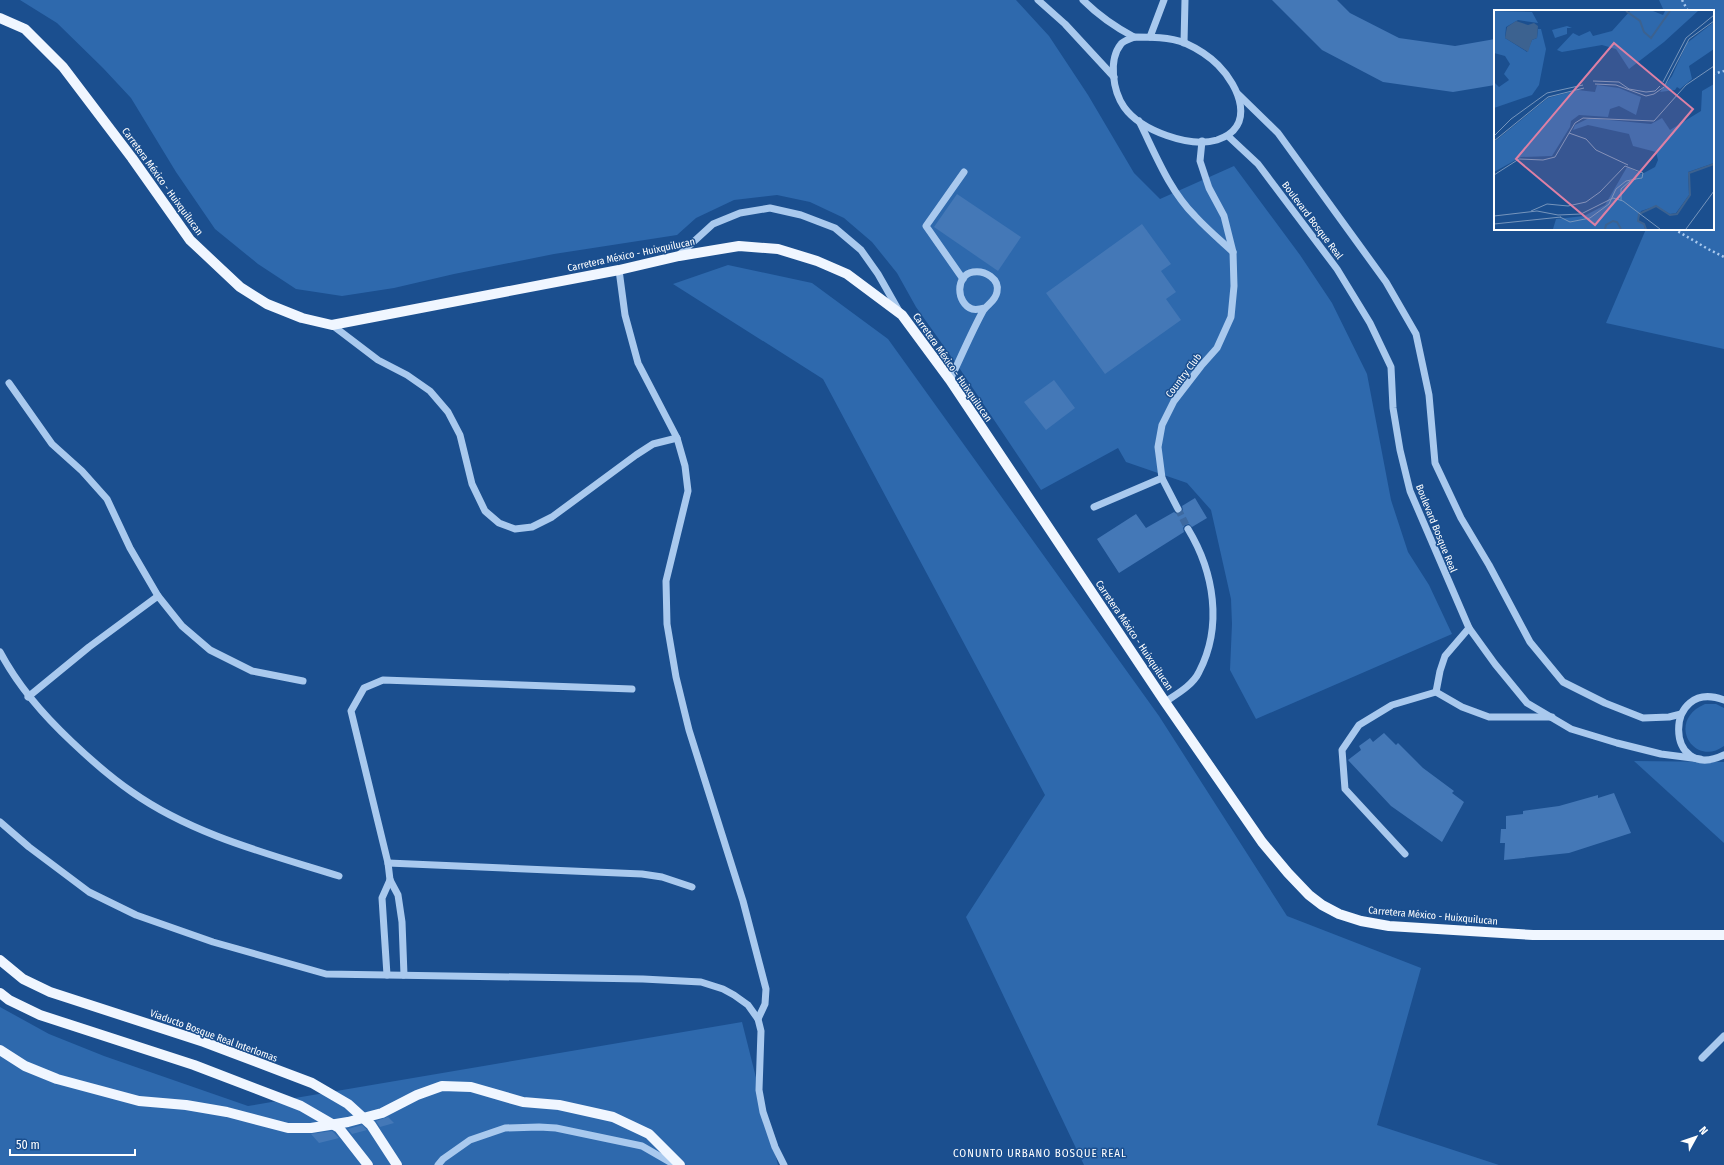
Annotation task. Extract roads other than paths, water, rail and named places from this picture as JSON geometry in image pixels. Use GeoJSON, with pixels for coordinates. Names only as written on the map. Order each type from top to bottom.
{"type":"FeatureCollection","features":[{"type":"Feature","properties":{"kind":"main road","name":"Carretera México - Huixquilucan"},"geometry":{"type":"LineString","coordinates":[[0,18],[25,29],[63,67],[132,158],[190,240],[240,287],[274,307],[302,318],[332,325],[619,270],[679,256],[739,246],[778,249],[817,260],[847,274],[902,315],[950,380],[1165,702],[1262,842],[1309,895],[1339,914],[1361,921],[1389,926],[1533,935],[1724,935]]}},
{"type":"Feature","properties":{"kind":"main road","name":"Viaducto Bosque Real Interlomas"},"geometry":{"type":"LineString","coordinates":[[0,960],[23,979],[50,992],[204,1042],[312,1084],[348,1104],[371,1126],[397,1165]]}},
{"type":"Feature","properties":{"kind":"main road"},"geometry":{"type":"LineString","coordinates":[[0,993],[9,1000],[40,1014],[194,1065],[301,1106],[339,1128],[368,1165]]}},
{"type":"Feature","properties":{"kind":"main road"},"geometry":{"type":"LineString","coordinates":[[0,1050],[26,1066],[57,1079],[139,1101],[193,1106],[228,1112],[288,1128],[311,1128],[348,1122],[382,1113],[417,1095],[442,1086],[471,1087],[494,1092],[522,1102],[559,1105],[612,1117],[649,1134],[680,1165]]}},
{"type":"Feature","properties":{"kind":"street"},"geometry":{"type":"LineString","coordinates":[[1038,0],[1066,24],[1114,77]]}},
{"type":"Feature","properties":{"kind":"street"},"geometry":{"type":"LineString","coordinates":[[1083,0],[1105,20],[1134,37]]}},
{"type":"Feature","properties":{"kind":"street"},"geometry":{"type":"LineString","coordinates":[[1150,37],[1164,0]]}},
{"type":"Feature","properties":{"kind":"street"},"geometry":{"type":"LineString","coordinates":[[1184,0],[1184,43]]}},
{"type":"Feature","properties":{"kind":"street"},"geometry":{"type":"LineString","coordinates":[[1134,37],[1150,37],[1184,43],[1217,64],[1230,79],[1238,94],[1242,110],[1238,125],[1228,136],[1213,141],[1202,142],[1177,140],[1156,131],[1124,108],[1116,91],[1114,77],[1114,55],[1121,43],[1134,37]]}},
{"type":"Feature","properties":{"kind":"street"},"geometry":{"type":"LineString","coordinates":[[1238,94],[1278,133],[1386,282],[1416,334],[1429,395],[1435,463],[1462,518],[1530,642],[1563,682],[1605,703],[1643,718],[1669,717],[1681,714]]}},
{"type":"Feature","properties":{"kind":"street"},"geometry":{"type":"LineString","coordinates":[[1139,120],[1163,170],[1179,196],[1194,216],[1233,252]]}},
{"type":"Feature","properties":{"kind":"street","name":"Boulevard Bosque Real"},"geometry":{"type":"LineString","coordinates":[[1228,136],[1258,164],[1337,270],[1370,323],[1390,368],[1395,415],[1410,491],[1469,628],[1495,664],[1527,703],[1571,729],[1617,744],[1661,754],[1700,759],[1715,759],[1724,755]]}},
{"type":"Feature","properties":{"kind":"street","name":"Country Club"},"geometry":{"type":"LineString","coordinates":[[1178,509],[1162,478],[1158,448],[1162,425],[1174,401],[1217,348],[1231,317],[1234,286],[1233,252],[1224,216],[1209,188],[1200,161],[1202,142]]}},
{"type":"Feature","properties":{"kind":"street"},"geometry":{"type":"LineString","coordinates":[[963,279],[926,226],[964,172]]}},
{"type":"Feature","properties":{"kind":"street"},"geometry":{"type":"LineString","coordinates":[[679,256],[713,224],[740,213],[770,208],[801,215],[835,228],[861,250],[878,274],[902,315]]}},
{"type":"Feature","properties":{"kind":"street"},"geometry":{"type":"LineString","coordinates":[[619,270],[624,315],[638,363],[677,438],[685,466],[688,491],[666,581],[667,624],[676,677],[689,730],[743,901],[766,989],[765,1004],[758,1019]]}},
{"type":"Feature","properties":{"kind":"street"},"geometry":{"type":"LineString","coordinates":[[950,380],[985,308],[994,301],[998,290],[994,279],[984,272],[972,272],[963,279],[959,290],[963,302],[973,309],[985,308]]}},
{"type":"Feature","properties":{"kind":"street"},"geometry":{"type":"LineString","coordinates":[[332,325],[378,360],[407,375],[430,392],[448,412],[460,435],[472,484],[485,511],[499,523],[515,529],[532,526],[552,518],[653,444],[677,438]]}},
{"type":"Feature","properties":{"kind":"street"},"geometry":{"type":"LineString","coordinates":[[9,383],[52,444],[82,471],[107,499],[130,548],[158,596],[182,626],[210,650],[252,671],[303,681]]}},
{"type":"Feature","properties":{"kind":"street"},"geometry":{"type":"LineString","coordinates":[[1094,507],[1162,478]]}},
{"type":"Feature","properties":{"kind":"street"},"geometry":{"type":"LineString","coordinates":[[1165,702],[1178,693],[1199,672],[1212,636],[1214,605],[1208,573],[1195,541],[1188,529]]}},
{"type":"Feature","properties":{"kind":"street"},"geometry":{"type":"LineString","coordinates":[[28,697],[89,647],[158,596]]}},
{"type":"Feature","properties":{"kind":"street"},"geometry":{"type":"LineString","coordinates":[[1436,692],[1440,671],[1445,656],[1469,628]]}},
{"type":"Feature","properties":{"kind":"street"},"geometry":{"type":"LineString","coordinates":[[0,652],[28,697],[103,771],[133,793],[174,817],[226,840],[339,876]]}},
{"type":"Feature","properties":{"kind":"street"},"geometry":{"type":"LineString","coordinates":[[404,975],[402,922],[398,895],[390,880],[388,863],[351,711],[364,688],[383,680],[632,689]]}},
{"type":"Feature","properties":{"kind":"street"},"geometry":{"type":"LineString","coordinates":[[1405,854],[1345,790],[1342,750],[1359,724],[1392,705],[1436,692],[1462,707],[1488,717],[1552,717]]}},
{"type":"Feature","properties":{"kind":"street"},"geometry":{"type":"LineString","coordinates":[[1700,759],[1687,752],[1679,741],[1677,727],[1681,714],[1690,703],[1703,697],[1716,697],[1724,700]]}},
{"type":"Feature","properties":{"kind":"street"},"geometry":{"type":"LineString","coordinates":[[0,822],[29,847],[89,892],[136,915],[213,942],[326,974],[643,979],[701,982],[734,995],[748,1005],[758,1019],[761,1031],[759,1090],[763,1112],[775,1147],[784,1165]]}},
{"type":"Feature","properties":{"kind":"street"},"geometry":{"type":"LineString","coordinates":[[388,863],[642,874],[662,877],[692,887]]}},
{"type":"Feature","properties":{"kind":"street"},"geometry":{"type":"LineString","coordinates":[[387,975],[382,898],[390,880]]}},
{"type":"Feature","properties":{"kind":"street"},"geometry":{"type":"LineString","coordinates":[[1702,1058],[1724,1036]]}},
{"type":"Feature","properties":{"kind":"street"},"geometry":{"type":"LineString","coordinates":[[438,1165],[443,1159],[470,1140],[505,1128],[539,1127],[556,1128],[642,1146],[675,1165]]}},
{"type":"Feature","properties":{"kind":"tunnel"},"geometry":{"type":"LineString","coordinates":[[1178,509],[1188,529]]}},
{"type":"Feature","properties":{"kind":"district","name":"CONUNTO URBANO BOSQUE REAL"},"geometry":{"type":"Point","coordinates":[1040,1153]}}]}
